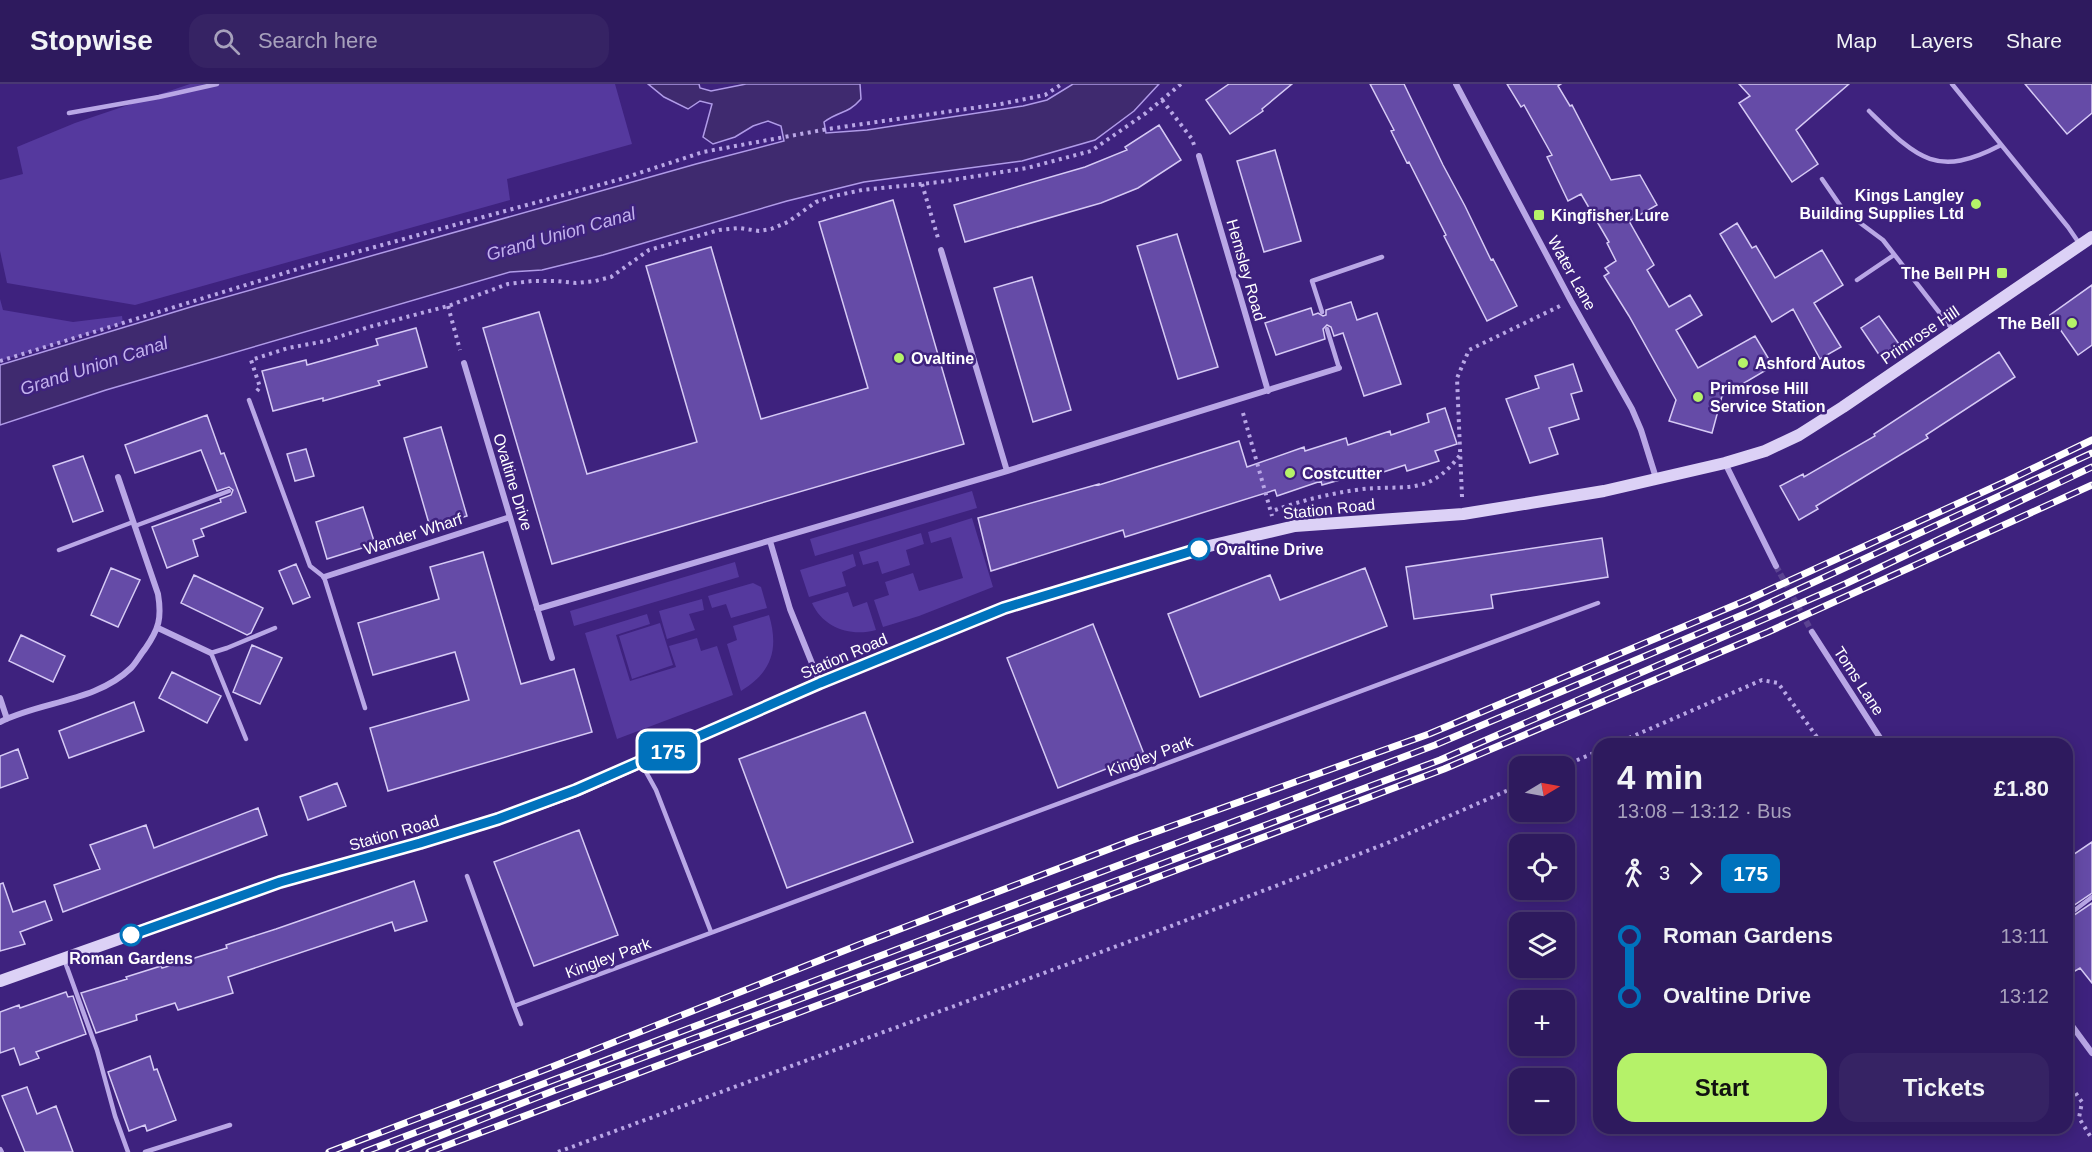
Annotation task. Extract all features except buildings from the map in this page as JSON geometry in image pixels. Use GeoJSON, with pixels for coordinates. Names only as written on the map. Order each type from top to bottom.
{"type":"FeatureCollection","features":[{"type":"Feature","properties":{"kind":"street","name":"Water Lane"},"geometry":{"type":"LineString","coordinates":[[1456,84],[1571,301],[1632,408],[1656,478]]}},
{"type":"Feature","properties":{"kind":"street","name":"Hemsley Road"},"geometry":{"type":"LineString","coordinates":[[1198,156],[1268,391]]}},
{"type":"Feature","properties":{"kind":"street","name":"Primrose Hill"},"geometry":{"type":"LineString","coordinates":[[1656,478],[1725,463],[1765,451],[1799,435],[2092,237]]}},
{"type":"Feature","properties":{"kind":"street"},"geometry":{"type":"LineString","coordinates":[[941,250],[1007,471]]}},
{"type":"Feature","properties":{"kind":"street","name":"Ovaltine Drive"},"geometry":{"type":"LineString","coordinates":[[464,363],[552,658]]}},
{"type":"Feature","properties":{"kind":"street"},"geometry":{"type":"LineString","coordinates":[[537,609],[1007,471],[1340,368]]}},
{"type":"Feature","properties":{"kind":"street"},"geometry":{"type":"LineString","coordinates":[[1725,463],[1776,566]]}},
{"type":"Feature","properties":{"kind":"street"},"geometry":{"type":"LineString","coordinates":[[0,698],[3,721],[106,685],[131,668],[158,628],[161,613],[158,594],[118,477]]}},
{"type":"Feature","properties":{"kind":"street","name":"Station Road"},"geometry":{"type":"LineString","coordinates":[[0,981],[280,882],[498,819],[641,763],[820,683],[1004,608],[1209,546],[1295,526],[1463,514],[1604,491],[1656,478]]}},
{"type":"Feature","properties":{"kind":"street","name":"Wander Wharf"},"geometry":{"type":"LineString","coordinates":[[324,577],[510,517]]}},
{"type":"Feature","properties":{"kind":"street"},"geometry":{"type":"LineString","coordinates":[[770,541],[790,609],[820,683]]}},
{"type":"Feature","properties":{"kind":"street"},"geometry":{"type":"LineString","coordinates":[[158,628],[211,652]]}},
{"type":"Feature","properties":{"kind":"street","name":"Toms Lane"},"geometry":{"type":"LineString","coordinates":[[1812,632],[1880,738]]}},
{"type":"Feature","properties":{"kind":"street"},"geometry":{"type":"LineString","coordinates":[[2073,1027],[2092,1053]]}},
{"type":"Feature","properties":{"kind":"lane"},"geometry":{"type":"LineString","coordinates":[[69,113],[217,84]]}},
{"type":"Feature","properties":{"kind":"lane"},"geometry":{"type":"LineString","coordinates":[[1952,84],[2068,227],[2080,246]]}},
{"type":"Feature","properties":{"kind":"lane"},"geometry":{"type":"LineString","coordinates":[[1869,111],[1899,140],[1921,156],[1944,162],[1961,162],[2001,145]]}},
{"type":"Feature","properties":{"kind":"lane"},"geometry":{"type":"LineString","coordinates":[[1822,179],[1844,212],[1883,240],[1954,332]]}},
{"type":"Feature","properties":{"kind":"lane"},"geometry":{"type":"LineString","coordinates":[[1857,280],[1894,255]]}},
{"type":"Feature","properties":{"kind":"lane"},"geometry":{"type":"LineString","coordinates":[[1322,312],[1312,281],[1382,256]]}},
{"type":"Feature","properties":{"kind":"lane"},"geometry":{"type":"LineString","coordinates":[[1327,329],[1340,368]]}},
{"type":"Feature","properties":{"kind":"lane"},"geometry":{"type":"LineString","coordinates":[[249,400],[310,566],[324,577],[364,708]]}},
{"type":"Feature","properties":{"kind":"lane"},"geometry":{"type":"LineString","coordinates":[[59,550],[229,491]]}},
{"type":"Feature","properties":{"kind":"lane","name":"Kingley Park"},"geometry":{"type":"LineString","coordinates":[[514,1006],[1598,603]]}},
{"type":"Feature","properties":{"kind":"lane"},"geometry":{"type":"LineString","coordinates":[[246,739],[211,652],[227,648],[275,628]]}},
{"type":"Feature","properties":{"kind":"lane"},"geometry":{"type":"LineString","coordinates":[[641,763],[656,790],[711,932]]}},
{"type":"Feature","properties":{"kind":"lane"},"geometry":{"type":"LineString","coordinates":[[467,876],[521,1024]]}},
{"type":"Feature","properties":{"kind":"lane"},"geometry":{"type":"LineString","coordinates":[[2073,911],[2092,897]]}},
{"type":"Feature","properties":{"kind":"lane"},"geometry":{"type":"LineString","coordinates":[[64,959],[97,1050],[115,1116],[128,1152]]}},
{"type":"Feature","properties":{"kind":"lane"},"geometry":{"type":"LineString","coordinates":[[145,1152],[230,1125]]}},
{"type":"Feature","properties":{"kind":"path"},"geometry":{"type":"LineString","coordinates":[[0,361],[306,267],[621,179],[703,152],[828,129],[1001,104],[1045,95],[1062,84]]}},
{"type":"Feature","properties":{"kind":"path"},"geometry":{"type":"LineString","coordinates":[[249,400],[260,387],[251,360],[288,348],[326,342],[369,327],[448,306],[508,284],[556,280],[576,283],[603,279],[622,270],[649,250],[719,230],[739,228],[759,231],[771,228],[788,222],[816,202],[834,196],[862,190],[922,184],[1027,168],[1091,150],[1115,136],[1181,84]]}},
{"type":"Feature","properties":{"kind":"path"},"geometry":{"type":"LineString","coordinates":[[1162,100],[1192,139],[1198,156]]}},
{"type":"Feature","properties":{"kind":"path"},"geometry":{"type":"LineString","coordinates":[[922,184],[941,250]]}},
{"type":"Feature","properties":{"kind":"path"},"geometry":{"type":"LineString","coordinates":[[1463,514],[1457,378],[1469,350],[1571,301]]}},
{"type":"Feature","properties":{"kind":"path"},"geometry":{"type":"LineString","coordinates":[[448,306],[464,363]]}},
{"type":"Feature","properties":{"kind":"path"},"geometry":{"type":"LineString","coordinates":[[1239,399],[1276,531]]}},
{"type":"Feature","properties":{"kind":"path"},"geometry":{"type":"LineString","coordinates":[[1270,512],[1288,505],[1358,489],[1404,488],[1424,484],[1437,479],[1451,467],[1460,454]]}},
{"type":"Feature","properties":{"kind":"path"},"geometry":{"type":"LineString","coordinates":[[1629,738],[1762,680],[1778,683],[1818,738]]}},
{"type":"Feature","properties":{"kind":"path"},"geometry":{"type":"LineString","coordinates":[[1575,761],[1593,754]]}},
{"type":"Feature","properties":{"kind":"path"},"geometry":{"type":"LineString","coordinates":[[558,1152],[1166,928],[1385,844],[1509,790]]}},
{"type":"Feature","properties":{"kind":"path"},"geometry":{"type":"LineString","coordinates":[[2073,1089],[2082,1102],[2079,1118],[2092,1139]]}},
{"type":"Feature","properties":{"kind":"shaded area"},"geometry":{"type":"Polygon","coordinates":[[[190,84],[615,84],[632,144],[507,179],[510,200],[135,305],[7,283],[0,251],[0,180],[23,174],[17,147],[75,123],[190,84]]]}},
{"type":"Feature","properties":{"kind":"shaded area"},"geometry":{"type":"Polygon","coordinates":[[[0,299],[3,310],[73,322],[122,316],[123,323],[0,361],[0,299]]]}},
{"type":"Feature","properties":{"kind":"shaded area"},"geometry":{"type":"Polygon","coordinates":[[[972,491],[977,508],[815,556],[810,539],[972,491]]]}},
{"type":"Feature","properties":{"kind":"shaded area"},"geometry":{"type":"Polygon","coordinates":[[[972,518],[993,587],[919,616],[883,627],[874,600],[889,595],[885,582],[913,573],[919,591],[963,578],[951,537],[931,543],[928,532],[972,518]]]}},
{"type":"Feature","properties":{"kind":"shaded area"},"geometry":{"type":"Polygon","coordinates":[[[921,533],[924,544],[906,550],[910,565],[882,574],[878,561],[863,565],[859,552],[921,533]]]}},
{"type":"Feature","properties":{"kind":"shaded area"},"geometry":{"type":"Polygon","coordinates":[[[853,554],[856,566],[842,572],[846,586],[809,597],[800,570],[853,554]]]}},
{"type":"Feature","properties":{"kind":"shaded area"},"geometry":{"type":"Polygon","coordinates":[[[735,562],[739,577],[574,626],[570,611],[735,562]]]}},
{"type":"Feature","properties":{"kind":"shaded area"},"geometry":{"type":"Polygon","coordinates":[[[753,583],[761,587],[767,608],[731,618],[726,604],[712,608],[708,596],[753,583]]]}},
{"type":"Feature","properties":{"kind":"shaded area"},"geometry":{"type":"Polygon","coordinates":[[[848,592],[853,607],[867,602],[876,630],[857,632],[839,628],[823,619],[812,603],[848,592]]]}},
{"type":"Feature","properties":{"kind":"shaded area"},"geometry":{"type":"Polygon","coordinates":[[[702,599],[704,610],[689,614],[695,630],[667,639],[659,611],[702,599]]]}},
{"type":"Feature","properties":{"kind":"shaded area"},"geometry":{"type":"Polygon","coordinates":[[[647,614],[650,624],[616,635],[630,681],[676,667],[669,646],[697,638],[701,651],[717,646],[733,695],[617,739],[585,633],[647,614]]]}},
{"type":"Feature","properties":{"kind":"shaded area"},"geometry":{"type":"Polygon","coordinates":[[[769,615],[773,639],[770,659],[760,676],[741,691],[727,644],[737,640],[733,626],[769,615]]]}},
{"type":"Feature","properties":{"kind":"shaded area"},"geometry":{"type":"Polygon","coordinates":[[[660,623],[673,665],[632,679],[619,636],[660,623]]]}},
{"type":"Feature","properties":{"kind":"water","name":"Grand Union Canal"},"geometry":{"type":"Polygon","coordinates":[[[648,84],[699,84],[700,88],[711,91],[746,84],[860,84],[861,99],[852,108],[824,122],[826,133],[867,130],[1023,106],[1047,100],[1073,84],[1159,84],[1134,111],[1095,140],[1022,161],[864,182],[787,201],[603,255],[542,270],[510,272],[106,390],[0,425],[0,365],[194,306],[784,141],[781,126],[768,121],[753,126],[735,137],[713,144],[703,137],[712,104],[700,101],[688,109],[664,97],[648,84]]]}},
{"type":"Feature","properties":{"kind":"tunnel"},"geometry":{"type":"LineString","coordinates":[[1776,566],[1812,632]]}},
{"type":"Feature","properties":{"kind":"railway"},"geometry":{"type":"LineString","coordinates":[[329,1152],[1133,840],[1429,734],[1747,600],[2092,440]]}},
{"type":"Feature","properties":{"kind":"railway"},"geometry":{"type":"LineString","coordinates":[[364,1152],[1435,745],[1754,610],[2092,453]]}},
{"type":"Feature","properties":{"kind":"railway"},"geometry":{"type":"LineString","coordinates":[[399,1152],[553,1091],[1440,760],[1845,584],[2092,467]]}},
{"type":"Feature","properties":{"kind":"railway"},"geometry":{"type":"LineString","coordinates":[[429,1152],[1444,769],[1768,632],[2092,485]]}},
{"type":"Feature","properties":{"kind":"bus line","name":"175"},"geometry":{"type":"LineString","coordinates":[[131,935],[280,882],[498,819],[641,763],[820,683],[1004,608],[1199,549]]}},
{"type":"Feature","properties":{"kind":"place","name":"Kings Langley Building Supplies Ltd"},"geometry":{"type":"Point","coordinates":[1976,204]}},
{"type":"Feature","properties":{"kind":"place","name":"Kingfisher Lure"},"geometry":{"type":"Point","coordinates":[1539,215]}},
{"type":"Feature","properties":{"kind":"place","name":"The Bell PH"},"geometry":{"type":"Point","coordinates":[2002,273]}},
{"type":"Feature","properties":{"kind":"place","name":"The Bell"},"geometry":{"type":"Point","coordinates":[2072,323]}},
{"type":"Feature","properties":{"kind":"place","name":"Ovaltine"},"geometry":{"type":"Point","coordinates":[899,358]}},
{"type":"Feature","properties":{"kind":"place","name":"Ashford Autos"},"geometry":{"type":"Point","coordinates":[1743,363]}},
{"type":"Feature","properties":{"kind":"place","name":"Primrose Hill Service Station"},"geometry":{"type":"Point","coordinates":[1698,397]}},
{"type":"Feature","properties":{"kind":"place","name":"Costcutter"},"geometry":{"type":"Point","coordinates":[1290,473]}},
{"type":"Feature","properties":{"kind":"place","name":"Ovaltine Drive"},"geometry":{"type":"Point","coordinates":[1199,549]}},
{"type":"Feature","properties":{"kind":"place","name":"Roman Gardens"},"geometry":{"type":"Point","coordinates":[131,935]}}]}
